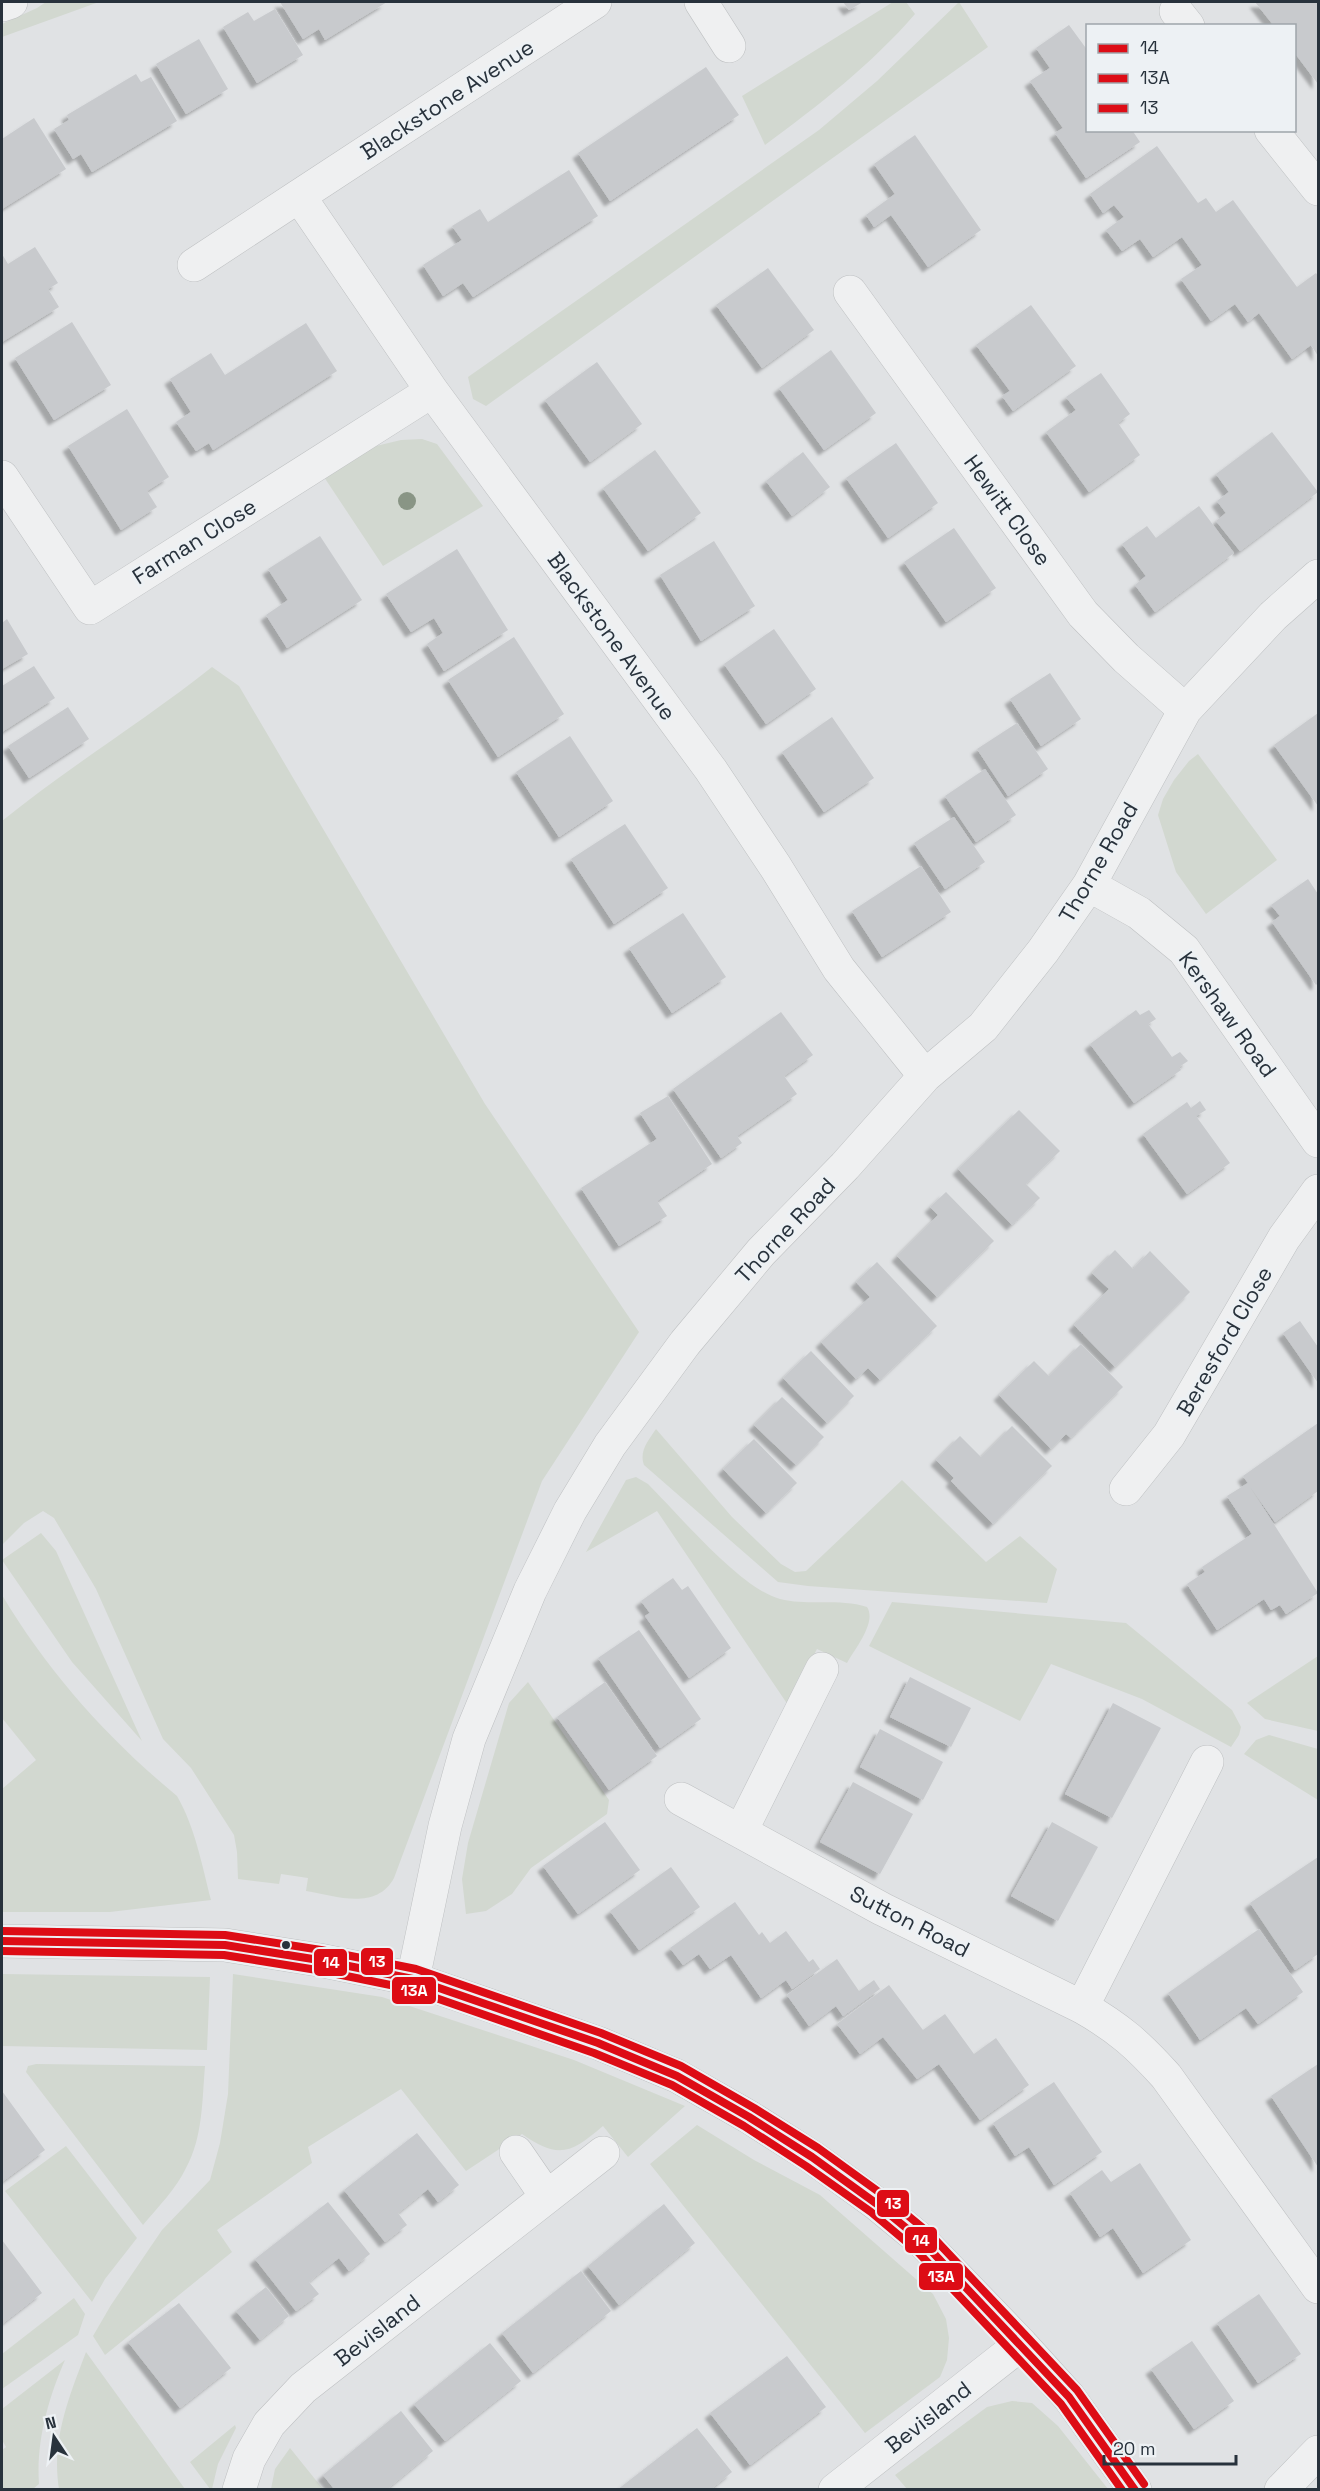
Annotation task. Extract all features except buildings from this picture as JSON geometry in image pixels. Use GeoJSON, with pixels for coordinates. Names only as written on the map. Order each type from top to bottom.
{"type":"FeatureCollection","features":[{"type":"Feature","properties":{"kind":"street"},"geometry":{"type":"LineString","coordinates":[[2,5],[11,2]]}},
{"type":"Feature","properties":{"kind":"street","name":"Blackstone Avenue"},"geometry":{"type":"LineString","coordinates":[[194,265],[595,2]]}},
{"type":"Feature","properties":{"kind":"street"},"geometry":{"type":"LineString","coordinates":[[701,2],[729,46]]}},
{"type":"Feature","properties":{"kind":"street"},"geometry":{"type":"LineString","coordinates":[[1273,132],[1318,189]]}},
{"type":"Feature","properties":{"kind":"street","name":"Blackstone Avenue"},"geometry":{"type":"LineString","coordinates":[[299,196],[432,391],[711,771],[775,866],[839,969],[925,1076]]}},
{"type":"Feature","properties":{"kind":"street","name":"Hewitt Close"},"geometry":{"type":"LineString","coordinates":[[850,292],[1083,614],[1126,658],[1185,710]]}},
{"type":"Feature","properties":{"kind":"street","name":"Farman Close"},"geometry":{"type":"LineString","coordinates":[[2,481],[90,608],[432,391]]}},
{"type":"Feature","properties":{"kind":"street","name":"Thorne Road"},"geometry":{"type":"LineString","coordinates":[[413,1979],[445,1826],[469,1739],[530,1591],[570,1511],[610,1445],[685,1343],[760,1252],[845,1166],[925,1076],[983,1028],[1043,951],[1089,885],[1185,710],[1273,616],[1318,576]]}},
{"type":"Feature","properties":{"kind":"street","name":"Kershaw Road"},"geometry":{"type":"LineString","coordinates":[[1089,885],[1139,913],[1184,950],[1318,1141]]}},
{"type":"Feature","properties":{"kind":"street","name":"Beresford Close"},"geometry":{"type":"LineString","coordinates":[[1126,1489],[1169,1435],[1284,1238],[1318,1191]]}},
{"type":"Feature","properties":{"kind":"street"},"geometry":{"type":"LineString","coordinates":[[741,1831],[822,1670]]}},
{"type":"Feature","properties":{"kind":"street"},"geometry":{"type":"LineString","coordinates":[[1082,2007],[1207,1762]]}},
{"type":"Feature","properties":{"kind":"street","name":"Sutton Road"},"geometry":{"type":"LineString","coordinates":[[681,1799],[882,1909],[1114,2025],[1140,2047],[1166,2076],[1318,2287]]}},
{"type":"Feature","properties":{"kind":"street"},"geometry":{"type":"LineString","coordinates":[[2,1941],[225,1945],[319,1960],[413,1979],[618,2051],[677,2076],[749,2117],[877,2204],[922,2241],[1069,2397],[1135,2490]]}},
{"type":"Feature","properties":{"kind":"street"},"geometry":{"type":"LineString","coordinates":[[516,2152],[547,2196]]}},
{"type":"Feature","properties":{"kind":"street","name":"Bevisland"},"geometry":{"type":"LineString","coordinates":[[239,2490],[249,2459],[269,2424],[303,2388],[603,2153]]}},
{"type":"Feature","properties":{"kind":"street","name":"Bevisland"},"geometry":{"type":"LineString","coordinates":[[835,2490],[1021,2344]]}},
{"type":"Feature","properties":{"kind":"street"},"geometry":{"type":"LineString","coordinates":[[1281,2490],[1318,2452]]}},
{"type":"Feature","properties":{"kind":"shaded area"},"geometry":{"type":"Polygon","coordinates":[[[46,2],[99,2],[2,37],[2,24],[46,2]]]}},
{"type":"Feature","properties":{"kind":"shaded area"},"geometry":{"type":"Polygon","coordinates":[[[893,2],[906,2],[915,14],[862,67],[765,145],[742,96],[893,2]]]}},
{"type":"Feature","properties":{"kind":"shaded area"},"geometry":{"type":"Polygon","coordinates":[[[959,2],[988,47],[486,406],[473,399],[468,377],[819,130],[877,81],[959,2]]]}},
{"type":"Feature","properties":{"kind":"shaded area"},"geometry":{"type":"Polygon","coordinates":[[[422,439],[437,444],[483,506],[383,566],[324,477],[376,446],[401,440],[422,439]]]}},
{"type":"Feature","properties":{"kind":"shaded area"},"geometry":{"type":"Polygon","coordinates":[[[212,667],[239,686],[485,1104],[639,1332],[542,1481],[394,1878],[377,1895],[366,1898],[342,1898],[306,1891],[308,1878],[281,1874],[279,1884],[238,1879],[234,1835],[191,1768],[163,1739],[96,1589],[54,1518],[43,1511],[24,1523],[2,1545],[2,821],[212,667]]]}},
{"type":"Feature","properties":{"kind":"shaded area"},"geometry":{"type":"Polygon","coordinates":[[[1198,754],[1277,860],[1206,914],[1176,872],[1158,815],[1163,799],[1174,780],[1189,761],[1198,754]]]}},
{"type":"Feature","properties":{"kind":"shaded area"},"geometry":{"type":"Polygon","coordinates":[[[656,1429],[732,1517],[781,1564],[795,1572],[806,1571],[902,1480],[986,1562],[1020,1536],[1057,1569],[1047,1603],[778,1582],[644,1465],[643,1451],[656,1429]]]}},
{"type":"Feature","properties":{"kind":"shaded area"},"geometry":{"type":"Polygon","coordinates":[[[636,1477],[648,1484],[729,1566],[764,1592],[791,1601],[846,1603],[867,1607],[869,1620],[867,1628],[847,1663],[817,1649],[788,1705],[657,1511],[586,1552],[626,1480],[636,1477]]]}},
{"type":"Feature","properties":{"kind":"shaded area"},"geometry":{"type":"Polygon","coordinates":[[[41,1533],[56,1551],[142,1741],[72,1662],[2,1560],[41,1533]]]}},
{"type":"Feature","properties":{"kind":"shaded area"},"geometry":{"type":"Polygon","coordinates":[[[2,1595],[39,1651],[80,1703],[127,1751],[177,1796],[193,1833],[211,1900],[110,1912],[2,1912],[2,1789],[36,1760],[2,1718],[2,1595]]]}},
{"type":"Feature","properties":{"kind":"shaded area"},"geometry":{"type":"Polygon","coordinates":[[[892,1602],[1126,1623],[1232,1710],[1241,1727],[1239,1735],[1231,1747],[1142,1699],[1051,1664],[1020,1721],[869,1646],[892,1602]]]}},
{"type":"Feature","properties":{"kind":"shaded area"},"geometry":{"type":"Polygon","coordinates":[[[1318,1656],[1318,1731],[1265,1719],[1247,1703],[1318,1656]]]}},
{"type":"Feature","properties":{"kind":"shaded area"},"geometry":{"type":"Polygon","coordinates":[[[528,1682],[609,1800],[607,1814],[531,1868],[512,1894],[486,1911],[466,1914],[462,1879],[468,1843],[509,1703],[528,1682]]]}},
{"type":"Feature","properties":{"kind":"shaded area"},"geometry":{"type":"Polygon","coordinates":[[[1269,1735],[1318,1749],[1318,1800],[1244,1754],[1256,1740],[1269,1735]]]}},
{"type":"Feature","properties":{"kind":"shaded area"},"geometry":{"type":"Polygon","coordinates":[[[2,1974],[210,1977],[207,2050],[2,2046],[2,1974]]]}},
{"type":"Feature","properties":{"kind":"shaded area"},"geometry":{"type":"Polygon","coordinates":[[[233,1974],[382,1997],[574,2060],[685,2106],[628,2157],[603,2126],[582,2142],[564,2150],[546,2148],[522,2134],[466,2171],[401,2089],[308,2147],[312,2163],[217,2230],[232,2252],[105,2355],[93,2336],[111,2305],[162,2230],[210,2180],[220,2143],[228,2094],[233,1974]]]}},
{"type":"Feature","properties":{"kind":"shaded area"},"geometry":{"type":"Polygon","coordinates":[[[36,2064],[205,2066],[201,2118],[192,2156],[182,2176],[143,2225],[26,2072],[28,2066],[36,2064]]]}},
{"type":"Feature","properties":{"kind":"shaded area"},"geometry":{"type":"Polygon","coordinates":[[[697,2125],[754,2160],[820,2195],[933,2294],[946,2319],[949,2338],[947,2360],[940,2377],[865,2433],[650,2164],[697,2125]]]}},
{"type":"Feature","properties":{"kind":"shaded area"},"geometry":{"type":"Polygon","coordinates":[[[66,2146],[137,2238],[105,2279],[92,2302],[5,2191],[66,2146]]]}},
{"type":"Feature","properties":{"kind":"shaded area"},"geometry":{"type":"Polygon","coordinates":[[[74,2298],[85,2314],[78,2335],[2,2389],[2,2354],[74,2298]]]}},
{"type":"Feature","properties":{"kind":"shaded area"},"geometry":{"type":"Polygon","coordinates":[[[86,2352],[185,2489],[59,2489],[57,2453],[63,2419],[86,2352]]]}},
{"type":"Feature","properties":{"kind":"shaded area"},"geometry":{"type":"Polygon","coordinates":[[[65,2360],[44,2421],[39,2452],[39,2484],[33,2489],[2,2489],[2,2450],[6,2447],[2,2440],[2,2409],[65,2360]]]}},
{"type":"Feature","properties":{"kind":"shaded area"},"geometry":{"type":"Polygon","coordinates":[[[1012,2401],[1032,2403],[1058,2426],[1108,2489],[907,2489],[895,2475],[987,2407],[1012,2401]]]}},
{"type":"Feature","properties":{"kind":"shaded area"},"geometry":{"type":"Polygon","coordinates":[[[235,2425],[236,2428],[218,2464],[212,2489],[210,2489],[190,2462],[235,2425]]]}},
{"type":"Feature","properties":{"kind":"shaded area"},"geometry":{"type":"Polygon","coordinates":[[[290,2448],[323,2489],[271,2489],[275,2469],[290,2448]]]}},
{"type":"Feature","properties":{"kind":"transit line","name":"13"},"geometry":{"type":"LineString","coordinates":[[2,1931],[225,1935],[321,1950],[416,1969],[601,2033],[681,2066],[818,2148],[883,2195],[929,2233],[1077,2390],[1144,2484]]}},
{"type":"Feature","properties":{"kind":"transit line","name":"14"},"geometry":{"type":"LineString","coordinates":[[2,1941],[225,1945],[319,1960],[413,1979],[598,2043],[677,2076],[749,2117],[812,2157],[877,2204],[922,2241],[1069,2397],[1135,2490]]}},
{"type":"Feature","properties":{"kind":"transit line","name":"13A"},"geometry":{"type":"LineString","coordinates":[[2,1951],[224,1955],[317,1970],[410,1989],[594,2053],[672,2085],[744,2126],[806,2166],[871,2212],[915,2249],[1061,2404],[1122,2490]]}}]}
